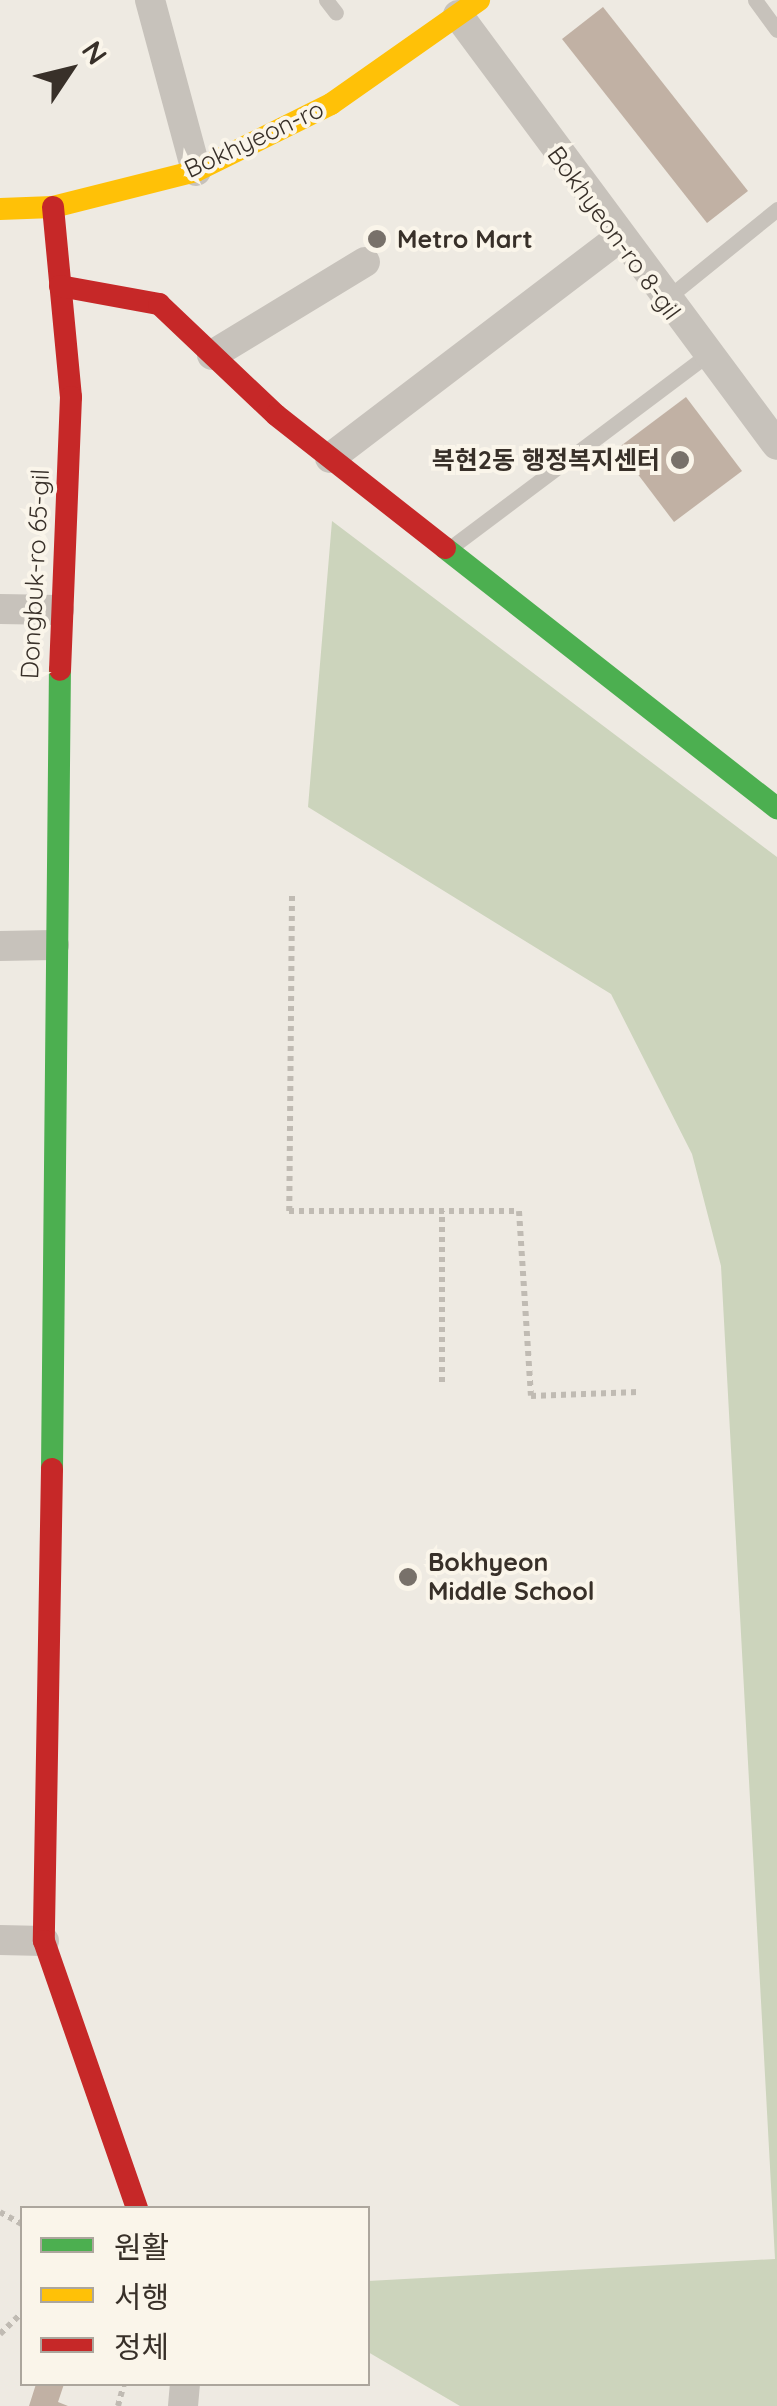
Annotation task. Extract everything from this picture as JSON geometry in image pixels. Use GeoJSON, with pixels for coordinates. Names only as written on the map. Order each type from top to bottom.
{"type":"FeatureCollection","features":[{"type":"Feature","properties":{"kind":"street"},"geometry":{"type":"LineString","coordinates":[[150,0],[196,171]]}},
{"type":"Feature","properties":{"kind":"street","name":"Bokhyeon-ro"},"geometry":{"type":"LineString","coordinates":[[0,210],[53,206],[196,171],[330,104],[469,8]]}},
{"type":"Feature","properties":{"kind":"street","name":"Bokhyeon-ro 8-gil"},"geometry":{"type":"LineString","coordinates":[[469,8],[616,240],[776,448]]}},
{"type":"Feature","properties":{"kind":"street","name":"Dongbuk-ro 65-gil"},"geometry":{"type":"LineString","coordinates":[[53,206],[71,397],[59,610],[44,1941],[137,2206]]}},
{"type":"Feature","properties":{"kind":"street"},"geometry":{"type":"LineString","coordinates":[[330,458],[616,240]]}},
{"type":"Feature","properties":{"kind":"street"},"geometry":{"type":"LineString","coordinates":[[212,356],[365,262]]}},
{"type":"Feature","properties":{"kind":"street"},"geometry":{"type":"LineString","coordinates":[[60,286],[158,304],[330,458],[777,808]]}},
{"type":"Feature","properties":{"kind":"street"},"geometry":{"type":"LineString","coordinates":[[0,609],[59,610]]}},
{"type":"Feature","properties":{"kind":"street"},"geometry":{"type":"LineString","coordinates":[[0,946],[54,945]]}},
{"type":"Feature","properties":{"kind":"street"},"geometry":{"type":"LineString","coordinates":[[0,1940],[44,1941]]}},
{"type":"Feature","properties":{"kind":"lane"},"geometry":{"type":"LineString","coordinates":[[755,0],[777,30]]}},
{"type":"Feature","properties":{"kind":"lane"},"geometry":{"type":"LineString","coordinates":[[662,301],[777,209]]}},
{"type":"Feature","properties":{"kind":"lane"},"geometry":{"type":"LineString","coordinates":[[447,550],[704,357]]}},
{"type":"Feature","properties":{"kind":"path"},"geometry":{"type":"LineString","coordinates":[[292,896],[289,1211],[519,1211],[531,1396],[638,1392]]}},
{"type":"Feature","properties":{"kind":"path"},"geometry":{"type":"LineString","coordinates":[[442,1211],[442,1382]]}},
{"type":"Feature","properties":{"kind":"path"},"geometry":{"type":"LineString","coordinates":[[0,2334],[20,2315]]}},
{"type":"Feature","properties":{"kind":"green space"},"geometry":{"type":"Polygon","coordinates":[[[332,521],[777,857],[777,2406],[460,2406],[370,2353],[370,2281],[775,2259],[721,1266],[692,1154],[611,994],[308,807],[332,521]]]}},
{"type":"Feature","properties":{"kind":"building"},"geometry":{"type":"Polygon","coordinates":[[[603,7],[748,191],[707,223],[562,39],[603,7]]]}},
{"type":"Feature","properties":{"kind":"building","name":"복현2동 행정복지센터"},"geometry":{"type":"Polygon","coordinates":[[[686,397],[742,471],[674,522],[618,448],[686,397]]]}},
{"type":"Feature","properties":{"kind":"building"},"geometry":{"type":"Polygon","coordinates":[[[35,2386],[63,2386],[58,2402],[68,2406],[29,2406],[35,2386]]]}},
{"type":"Feature","properties":{"kind":"traffic: fast"},"geometry":{"type":"LineString","coordinates":[[445,548],[777,808]]}},
{"type":"Feature","properties":{"kind":"traffic: fast"},"geometry":{"type":"LineString","coordinates":[[52,1469],[60,670]]}},
{"type":"Feature","properties":{"kind":"traffic: slow"},"geometry":{"type":"LineString","coordinates":[[0,209],[53,207],[196,171],[331,104],[479,0]]}},
{"type":"Feature","properties":{"kind":"traffic: jam"},"geometry":{"type":"LineString","coordinates":[[53,207],[71,397],[60,670]]}},
{"type":"Feature","properties":{"kind":"traffic: jam"},"geometry":{"type":"LineString","coordinates":[[60,286],[159,304],[276,415],[445,548]]}},
{"type":"Feature","properties":{"kind":"traffic: jam"},"geometry":{"type":"LineString","coordinates":[[52,1469],[44,1941],[136,2206]]}},
{"type":"Feature","properties":{"kind":"place","name":"Metro Mart"},"geometry":{"type":"Point","coordinates":[377,239]}},
{"type":"Feature","properties":{"kind":"place","name":"복현2동 행정복지센터"},"geometry":{"type":"Point","coordinates":[680,460]}},
{"type":"Feature","properties":{"kind":"place","name":"Bokhyeon Middle School"},"geometry":{"type":"Point","coordinates":[408,1577]}}]}
